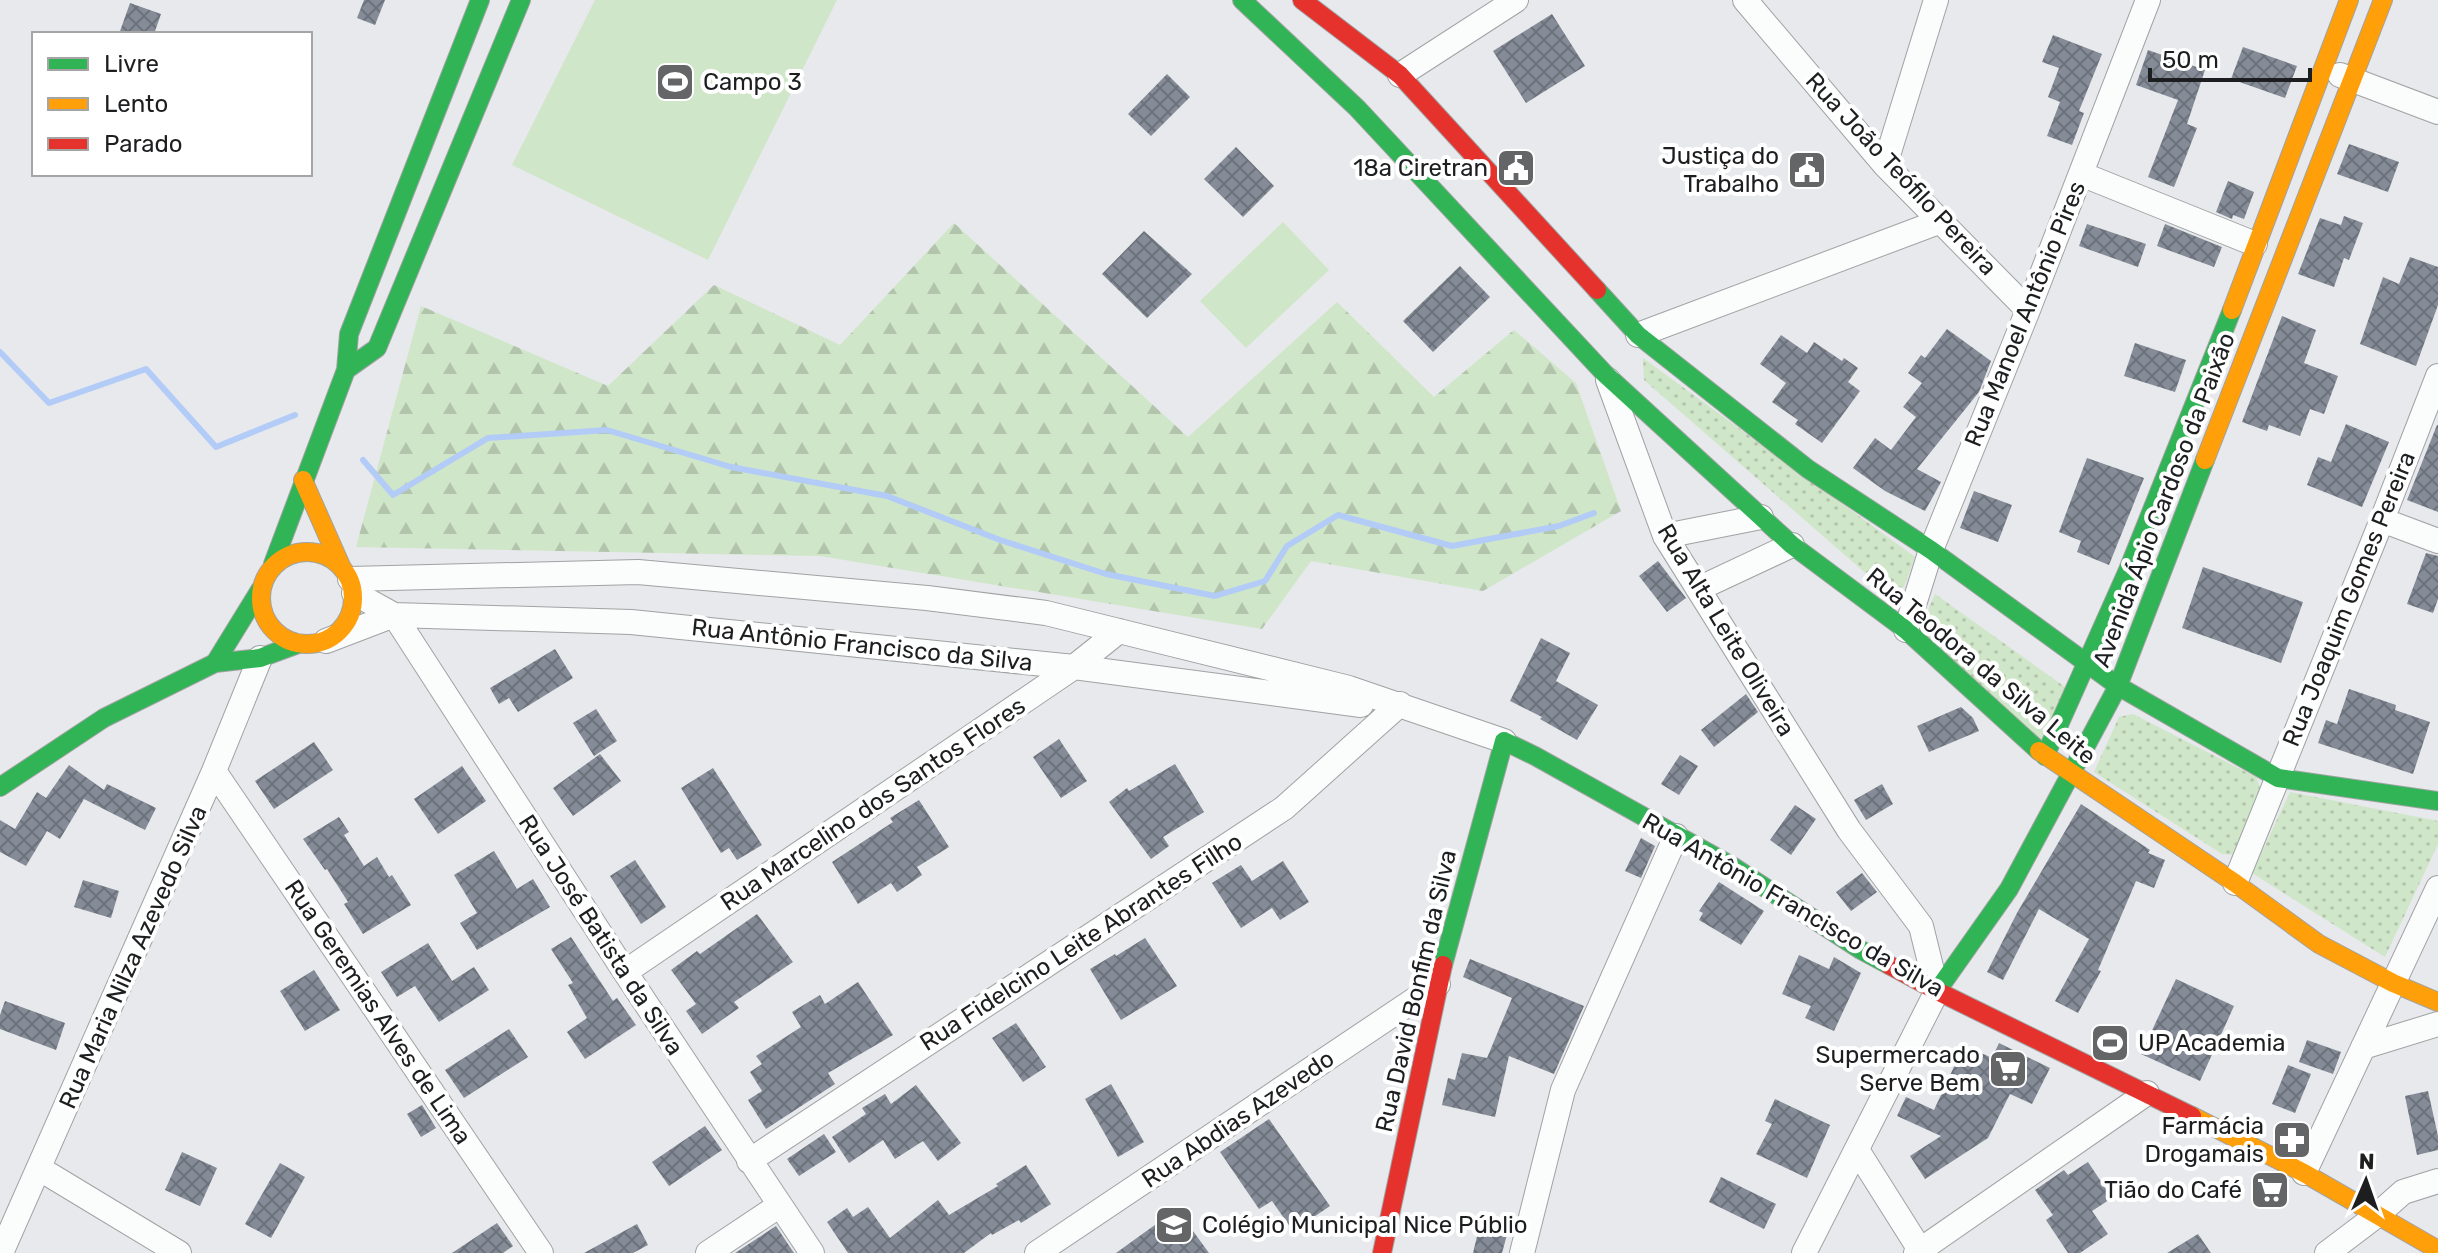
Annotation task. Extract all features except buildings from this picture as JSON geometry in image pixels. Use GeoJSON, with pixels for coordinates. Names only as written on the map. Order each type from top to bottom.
{"type":"FeatureCollection","features":[{"type":"Feature","properties":{"kind":"main road"},"geometry":{"type":"LineString","coordinates":[[215,663],[273,564],[346,370],[349,334],[480,0]]}},
{"type":"Feature","properties":{"kind":"main road"},"geometry":{"type":"LineString","coordinates":[[346,370],[377,348],[519,5],[496,0]]}},
{"type":"Feature","properties":{"kind":"main road","name":"Rua Alta Leite Oliveira"},"geometry":{"type":"LineString","coordinates":[[1242,0],[1363,104],[1605,374]]}},
{"type":"Feature","properties":{"kind":"main road"},"geometry":{"type":"LineString","coordinates":[[1302,0],[1395,80],[1638,335],[1808,469],[1931,550],[2118,686],[2278,778],[2438,801]]}},
{"type":"Feature","properties":{"kind":"main road","name":"Avenida Ápio Cardoso da Paixão"},"geometry":{"type":"LineString","coordinates":[[2045,756],[2135,558],[2349,0]]}},
{"type":"Feature","properties":{"kind":"main road","name":"Avenida Ápio Cardoso da Paixão"},"geometry":{"type":"LineString","coordinates":[[1937,991],[2009,889],[2118,686],[2383,0]]}},
{"type":"Feature","properties":{"kind":"main road"},"geometry":{"type":"LineString","coordinates":[[2285,167],[2315,179]]}},
{"type":"Feature","properties":{"kind":"main road","name":"Rua Teodora da Silva Leite"},"geometry":{"type":"LineString","coordinates":[[1605,374],[1792,545],[1906,630],[2045,756],[2235,883],[2319,944],[2393,983],[2438,1002]]}},
{"type":"Feature","properties":{"kind":"main road"},"geometry":{"type":"LineString","coordinates":[[0,787],[104,718],[215,663],[260,658],[298,644],[326,641],[348,621],[348,579],[303,480]]}},
{"type":"Feature","properties":{"kind":"main road"},"geometry":{"type":"LineString","coordinates":[[273,564],[300,551],[329,557],[348,579]]}},
{"type":"Feature","properties":{"kind":"main road"},"geometry":{"type":"LineString","coordinates":[[260,590],[260,604],[272,630],[298,644]]}},
{"type":"Feature","properties":{"kind":"main road","name":"Rua Antônio Francisco da Silva"},"geometry":{"type":"LineString","coordinates":[[1504,741],[1732,866],[1861,950],[1937,991],[2304,1173],[2438,1250]]}},
{"type":"Feature","properties":{"kind":"main road","name":"Rua David Bonfim da Silva"},"geometry":{"type":"LineString","coordinates":[[1382,1253],[1438,984],[1504,741]]}},
{"type":"Feature","properties":{"kind":"street"},"geometry":{"type":"LineString","coordinates":[[1395,80],[1516,0]]}},
{"type":"Feature","properties":{"kind":"street","name":"Rua João Teófilo Pereira"},"geometry":{"type":"LineString","coordinates":[[1745,0],[1885,165],[2028,310]]}},
{"type":"Feature","properties":{"kind":"street"},"geometry":{"type":"LineString","coordinates":[[1885,165],[1936,0]]}},
{"type":"Feature","properties":{"kind":"street","name":"Rua Manoel Antônio Pires"},"geometry":{"type":"LineString","coordinates":[[1906,630],[1931,550],[2148,0]]}},
{"type":"Feature","properties":{"kind":"street"},"geometry":{"type":"LineString","coordinates":[[2323,68],[2438,112]]}},
{"type":"Feature","properties":{"kind":"street"},"geometry":{"type":"LineString","coordinates":[[2081,174],[2255,244]]}},
{"type":"Feature","properties":{"kind":"street"},"geometry":{"type":"LineString","coordinates":[[1638,335],[1941,221]]}},
{"type":"Feature","properties":{"kind":"street","name":"Rua Alta Leite Oliveira"},"geometry":{"type":"LineString","coordinates":[[1605,374],[1665,536],[1849,830],[1921,926],[1937,991]]}},
{"type":"Feature","properties":{"kind":"street","name":"Rua Joaquim Gomes Pereira"},"geometry":{"type":"LineString","coordinates":[[2235,883],[2438,376]]}},
{"type":"Feature","properties":{"kind":"street"},"geometry":{"type":"LineString","coordinates":[[1665,536],[1761,517]]}},
{"type":"Feature","properties":{"kind":"street"},"geometry":{"type":"LineString","coordinates":[[2382,520],[2438,541]]}},
{"type":"Feature","properties":{"kind":"street"},"geometry":{"type":"LineString","coordinates":[[1698,589],[1792,545]]}},
{"type":"Feature","properties":{"kind":"street","name":"Rua Antônio Francisco da Silva"},"geometry":{"type":"LineString","coordinates":[[348,579],[638,572],[927,598],[1046,613],[1349,688],[1504,741]]}},
{"type":"Feature","properties":{"kind":"street"},"geometry":{"type":"LineString","coordinates":[[348,579],[394,615]]}},
{"type":"Feature","properties":{"kind":"street","name":"Rua Antônio Francisco da Silva"},"geometry":{"type":"LineString","coordinates":[[326,641],[394,615],[631,622],[1074,667],[1374,707],[1400,704]]}},
{"type":"Feature","properties":{"kind":"street","name":"Rua José Batista da Silva"},"geometry":{"type":"LineString","coordinates":[[394,615],[625,972],[812,1253]]}},
{"type":"Feature","properties":{"kind":"street","name":"Rua Marcelino dos Santos Flores"},"geometry":{"type":"LineString","coordinates":[[625,972],[1074,667],[1119,631]]}},
{"type":"Feature","properties":{"kind":"street","name":"Rua Maria Nilza Azevedo Silva"},"geometry":{"type":"LineString","coordinates":[[1,1253],[214,771],[260,658]]}},
{"type":"Feature","properties":{"kind":"street","name":"Rua Fidelcino Leite Abrantes Filho"},"geometry":{"type":"LineString","coordinates":[[749,1161],[1284,808],[1400,704]]}},
{"type":"Feature","properties":{"kind":"street","name":"Rua Geremias Alves de Lima"},"geometry":{"type":"LineString","coordinates":[[214,771],[541,1253]]}},
{"type":"Feature","properties":{"kind":"street"},"geometry":{"type":"LineString","coordinates":[[1522,1253],[1563,1090],[1676,836]]}},
{"type":"Feature","properties":{"kind":"street"},"geometry":{"type":"LineString","coordinates":[[2304,1173],[2438,888]]}},
{"type":"Feature","properties":{"kind":"street","name":"Rua Abdias Azevedo"},"geometry":{"type":"LineString","coordinates":[[1037,1253],[1438,984]]}},
{"type":"Feature","properties":{"kind":"street"},"geometry":{"type":"LineString","coordinates":[[1804,1253],[1937,991]]}},
{"type":"Feature","properties":{"kind":"street"},"geometry":{"type":"LineString","coordinates":[[2363,1047],[2438,1024]]}},
{"type":"Feature","properties":{"kind":"street"},"geometry":{"type":"LineString","coordinates":[[1857,1150],[1919,1252],[2147,1093]]}},
{"type":"Feature","properties":{"kind":"street"},"geometry":{"type":"LineString","coordinates":[[40,1169],[179,1253]]}},
{"type":"Feature","properties":{"kind":"street"},"geometry":{"type":"LineString","coordinates":[[2327,1253],[2403,1192],[2438,1181]]}},
{"type":"Feature","properties":{"kind":"street"},"geometry":{"type":"LineString","coordinates":[[708,1253],[780,1205]]}},
{"type":"Feature","properties":{"kind":"green space","name":"Campo 3"},"geometry":{"type":"Polygon","coordinates":[[[595,0],[837,0],[708,260],[512,165],[595,0]]]}},
{"type":"Feature","properties":{"kind":"green space"},"geometry":{"type":"Polygon","coordinates":[[[1283,222],[1329,270],[1246,348],[1200,301],[1283,222]]]}},
{"type":"Feature","properties":{"kind":"green space"},"geometry":{"type":"Polygon","coordinates":[[[954,223],[1188,437],[1337,302],[1434,397],[1514,330],[1576,383],[1621,511],[1483,591],[1311,561],[1262,629],[820,556],[356,547],[421,306],[608,386],[714,285],[840,345],[954,223]]]}},
{"type":"Feature","properties":{"kind":"green space"},"geometry":{"type":"Polygon","coordinates":[[[1643,358],[1915,557],[1904,587],[1885,590],[1644,380],[1643,358]]]}},
{"type":"Feature","properties":{"kind":"green space"},"geometry":{"type":"Polygon","coordinates":[[[1935,594],[2072,692],[2045,750],[1918,633],[1935,594]]]}},
{"type":"Feature","properties":{"kind":"green space"},"geometry":{"type":"Polygon","coordinates":[[[2133,714],[2256,777],[2263,795],[2238,855],[2222,854],[2094,772],[2119,717],[2133,714]]]}},
{"type":"Feature","properties":{"kind":"green space"},"geometry":{"type":"Polygon","coordinates":[[[2290,792],[2438,821],[2438,844],[2385,957],[2252,873],[2290,792]]]}},
{"type":"Feature","properties":{"kind":"waterway"},"geometry":{"type":"LineString","coordinates":[[0,352],[49,403],[146,369],[216,447],[295,415]]}},
{"type":"Feature","properties":{"kind":"waterway"},"geometry":{"type":"LineString","coordinates":[[363,460],[393,495],[488,438],[607,430],[731,467],[887,496],[1000,540],[1106,574],[1215,596],[1265,581],[1287,546],[1338,515],[1452,546],[1559,526],[1594,513]]}},
{"type":"Feature","properties":{"kind":"traffic: fast"},"geometry":{"type":"LineString","coordinates":[[273,564],[346,370],[349,334],[480,0]]}},
{"type":"Feature","properties":{"kind":"traffic: fast"},"geometry":{"type":"LineString","coordinates":[[346,370],[377,348],[521,0]]}},
{"type":"Feature","properties":{"kind":"traffic: fast"},"geometry":{"type":"LineString","coordinates":[[1242,0],[1357,108],[1605,374],[1792,545],[1906,630],[2039,751]]}},
{"type":"Feature","properties":{"kind":"traffic: fast"},"geometry":{"type":"LineString","coordinates":[[1597,290],[1638,335],[1808,469],[1931,550],[2118,686],[2278,778],[2438,801]]}},
{"type":"Feature","properties":{"kind":"traffic: fast"},"geometry":{"type":"LineString","coordinates":[[2045,756],[2128,570],[2232,310]]}},
{"type":"Feature","properties":{"kind":"traffic: fast"},"geometry":{"type":"LineString","coordinates":[[1937,991],[2009,889],[2118,686],[2205,460]]}},
{"type":"Feature","properties":{"kind":"traffic: fast"},"geometry":{"type":"LineString","coordinates":[[215,663],[260,590]]}},
{"type":"Feature","properties":{"kind":"traffic: fast"},"geometry":{"type":"LineString","coordinates":[[0,787],[104,718],[215,663],[260,658],[298,644]]}},
{"type":"Feature","properties":{"kind":"traffic: fast"},"geometry":{"type":"LineString","coordinates":[[1443,965],[1504,741],[1732,866],[1889,965]]}},
{"type":"Feature","properties":{"kind":"traffic: slow"},"geometry":{"type":"LineString","coordinates":[[2232,310],[2349,0]]}},
{"type":"Feature","properties":{"kind":"traffic: slow"},"geometry":{"type":"LineString","coordinates":[[2205,460],[2383,0]]}},
{"type":"Feature","properties":{"kind":"traffic: slow"},"geometry":{"type":"LineString","coordinates":[[303,480],[341,566]]}},
{"type":"Feature","properties":{"kind":"traffic: slow"},"geometry":{"type":"LineString","coordinates":[[307,552],[333,560],[345,572],[353,598],[345,624],[333,636],[307,644],[281,636],[269,624],[261,598],[269,572],[281,560],[307,552]]}},
{"type":"Feature","properties":{"kind":"traffic: slow"},"geometry":{"type":"LineString","coordinates":[[2039,751],[2235,883],[2319,944],[2393,983],[2438,1002]]}},
{"type":"Feature","properties":{"kind":"traffic: slow"},"geometry":{"type":"LineString","coordinates":[[2192,1116],[2304,1173],[2438,1250]]}},
{"type":"Feature","properties":{"kind":"traffic: jam"},"geometry":{"type":"LineString","coordinates":[[1302,0],[1400,75],[1597,290]]}},
{"type":"Feature","properties":{"kind":"traffic: jam"},"geometry":{"type":"LineString","coordinates":[[1382,1253],[1443,965]]}},
{"type":"Feature","properties":{"kind":"traffic: jam"},"geometry":{"type":"LineString","coordinates":[[1889,965],[2192,1116]]}},
{"type":"Feature","properties":{"kind":"place","name":"Campo 3"},"geometry":{"type":"Point","coordinates":[675,82]}},
{"type":"Feature","properties":{"kind":"place","name":"18a Ciretran"},"geometry":{"type":"Point","coordinates":[1516,168]}},
{"type":"Feature","properties":{"kind":"place","name":"Justiça do Trabalho"},"geometry":{"type":"Point","coordinates":[1807,170]}},
{"type":"Feature","properties":{"kind":"place","name":"UP Academia"},"geometry":{"type":"Point","coordinates":[2110,1043]}},
{"type":"Feature","properties":{"kind":"place","name":"Supermercado Serve Bem"},"geometry":{"type":"Point","coordinates":[2008,1069]}},
{"type":"Feature","properties":{"kind":"place","name":"Farmácia Drogamais"},"geometry":{"type":"Point","coordinates":[2292,1140]}},
{"type":"Feature","properties":{"kind":"place","name":"Tião do Café"},"geometry":{"type":"Point","coordinates":[2270,1190]}},
{"type":"Feature","properties":{"kind":"place","name":"Colégio Municipal Nice Públio"},"geometry":{"type":"Point","coordinates":[1174,1225]}}]}
